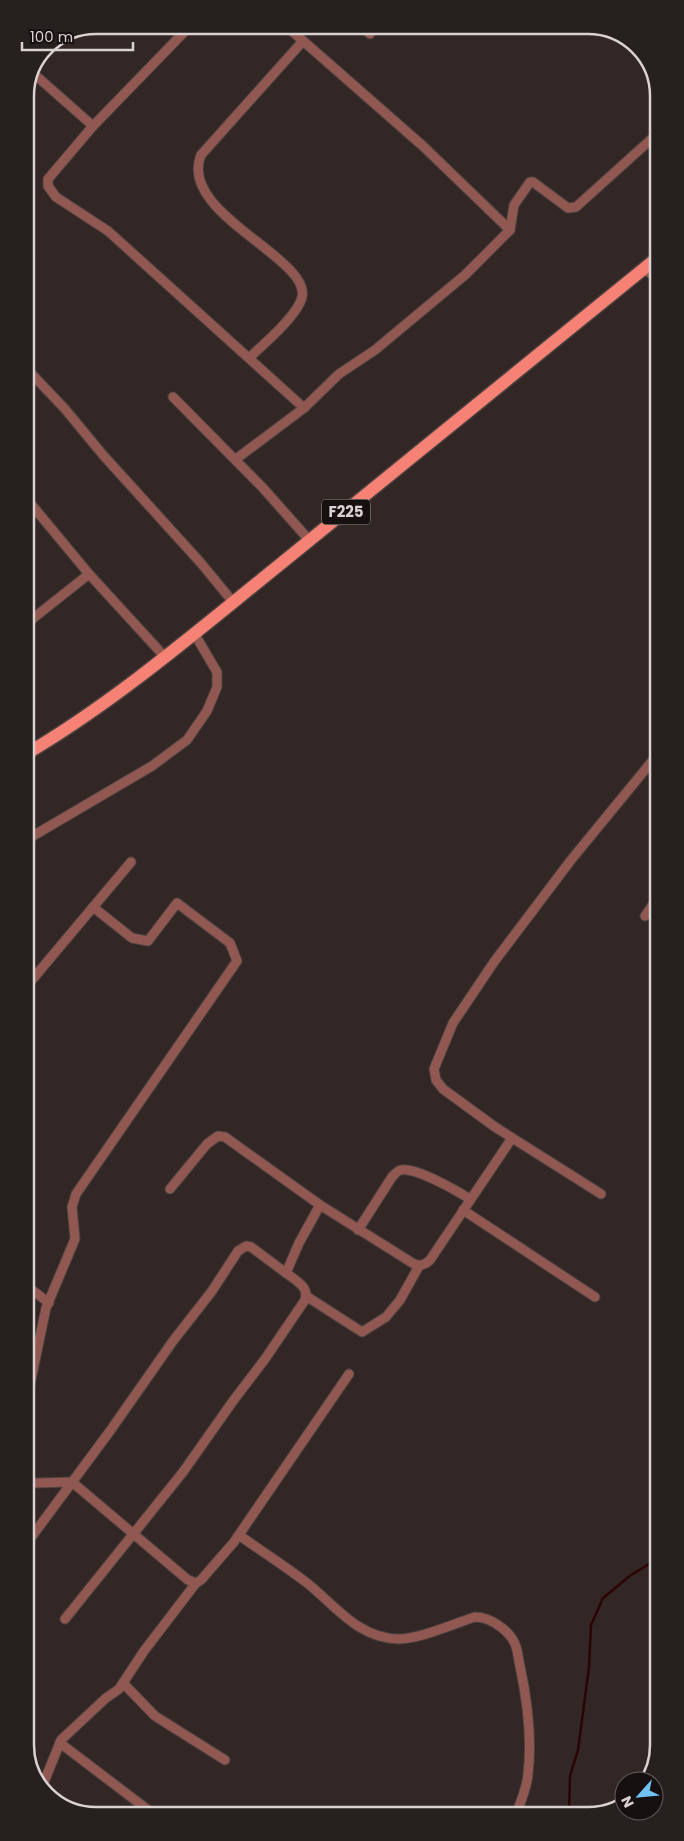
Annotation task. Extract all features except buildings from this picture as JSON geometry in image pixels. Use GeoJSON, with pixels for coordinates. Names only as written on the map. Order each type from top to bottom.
{"type":"FeatureCollection","features":[{"type":"Feature","properties":{"kind":"main road","name":"F225"},"geometry":{"type":"LineString","coordinates":[[34,749],[97,708],[165,657],[650,264]]}},
{"type":"Feature","properties":{"kind":"street"},"geometry":{"type":"LineString","coordinates":[[182,34],[93,126],[48,179],[48,186],[56,197],[108,231],[250,357],[304,408]]}},
{"type":"Feature","properties":{"kind":"street"},"geometry":{"type":"LineString","coordinates":[[295,34],[424,147],[510,230]]}},
{"type":"Feature","properties":{"kind":"street"},"geometry":{"type":"LineString","coordinates":[[250,357],[292,315],[299,305],[302,286],[297,278],[265,248],[237,227],[207,195],[201,184],[197,164],[201,155],[303,41]]}},
{"type":"Feature","properties":{"kind":"street"},"geometry":{"type":"LineString","coordinates":[[37,76],[93,126]]}},
{"type":"Feature","properties":{"kind":"street"},"geometry":{"type":"LineString","coordinates":[[236,459],[304,408],[339,374],[375,350],[465,275],[510,230],[514,205],[530,182],[534,182],[568,208],[576,207],[650,140]]}},
{"type":"Feature","properties":{"kind":"street"},"geometry":{"type":"LineString","coordinates":[[643,269],[650,273]]}},
{"type":"Feature","properties":{"kind":"street"},"geometry":{"type":"LineString","coordinates":[[34,377],[103,456],[200,562],[233,602]]}},
{"type":"Feature","properties":{"kind":"street"},"geometry":{"type":"LineString","coordinates":[[173,397],[236,459],[310,541]]}},
{"type":"Feature","properties":{"kind":"street"},"geometry":{"type":"LineString","coordinates":[[34,509],[89,574],[165,657]]}},
{"type":"Feature","properties":{"kind":"street"},"geometry":{"type":"LineString","coordinates":[[34,618],[89,574]]}},
{"type":"Feature","properties":{"kind":"street"},"geometry":{"type":"LineString","coordinates":[[34,835],[152,766],[186,740],[206,711],[217,687],[217,672],[194,633]]}},
{"type":"Feature","properties":{"kind":"street"},"geometry":{"type":"LineString","coordinates":[[600,1194],[512,1138],[443,1090],[436,1080],[434,1069],[453,1023],[494,962],[571,860],[650,764]]}},
{"type":"Feature","properties":{"kind":"street"},"geometry":{"type":"LineString","coordinates":[[34,977],[131,862]]}},
{"type":"Feature","properties":{"kind":"street"},"geometry":{"type":"LineString","coordinates":[[34,1368],[49,1303],[76,1240],[72,1207],[76,1194],[237,960],[230,943],[177,903],[148,941],[132,938],[93,907]]}},
{"type":"Feature","properties":{"kind":"street"},"geometry":{"type":"LineString","coordinates":[[645,916],[650,909]]}},
{"type":"Feature","properties":{"kind":"street"},"geometry":{"type":"LineString","coordinates":[[170,1188],[207,1144],[218,1136],[225,1137],[320,1205],[419,1266],[430,1260],[512,1138]]}},
{"type":"Feature","properties":{"kind":"street"},"geometry":{"type":"LineString","coordinates":[[358,1230],[392,1177],[399,1170],[403,1169],[418,1173],[436,1180],[470,1199]]}},
{"type":"Feature","properties":{"kind":"street"},"geometry":{"type":"LineString","coordinates":[[286,1273],[299,1243],[320,1205]]}},
{"type":"Feature","properties":{"kind":"street"},"geometry":{"type":"LineString","coordinates":[[463,1210],[595,1297]]}},
{"type":"Feature","properties":{"kind":"street"},"geometry":{"type":"LineString","coordinates":[[34,1534],[242,1248],[246,1246],[251,1247],[305,1288],[306,1296],[265,1359],[183,1472],[65,1619]]}},
{"type":"Feature","properties":{"kind":"street"},"geometry":{"type":"LineString","coordinates":[[306,1296],[362,1332],[386,1317],[400,1300],[419,1266]]}},
{"type":"Feature","properties":{"kind":"street"},"geometry":{"type":"LineString","coordinates":[[34,1291],[49,1303]]}},
{"type":"Feature","properties":{"kind":"street"},"geometry":{"type":"LineString","coordinates":[[44,1780],[60,1743],[106,1698],[119,1689],[144,1652],[196,1583],[201,1580],[239,1535],[349,1374]]}},
{"type":"Feature","properties":{"kind":"street"},"geometry":{"type":"LineString","coordinates":[[34,1483],[72,1482],[188,1580],[196,1583]]}},
{"type":"Feature","properties":{"kind":"street"},"geometry":{"type":"LineString","coordinates":[[239,1535],[307,1583],[348,1620],[377,1636],[400,1639],[415,1637],[475,1617],[480,1617],[502,1628],[515,1645],[527,1698],[528,1774],[518,1807]]}},
{"type":"Feature","properties":{"kind":"street"},"geometry":{"type":"LineString","coordinates":[[123,1683],[155,1716],[225,1760]]}},
{"type":"Feature","properties":{"kind":"street"},"geometry":{"type":"LineString","coordinates":[[60,1743],[144,1807]]}},
{"type":"Feature","properties":{"kind":"waterway"},"geometry":{"type":"LineString","coordinates":[[569,1807],[570,1776],[578,1750],[589,1667],[591,1625],[603,1598],[631,1575],[650,1563]]}}]}
